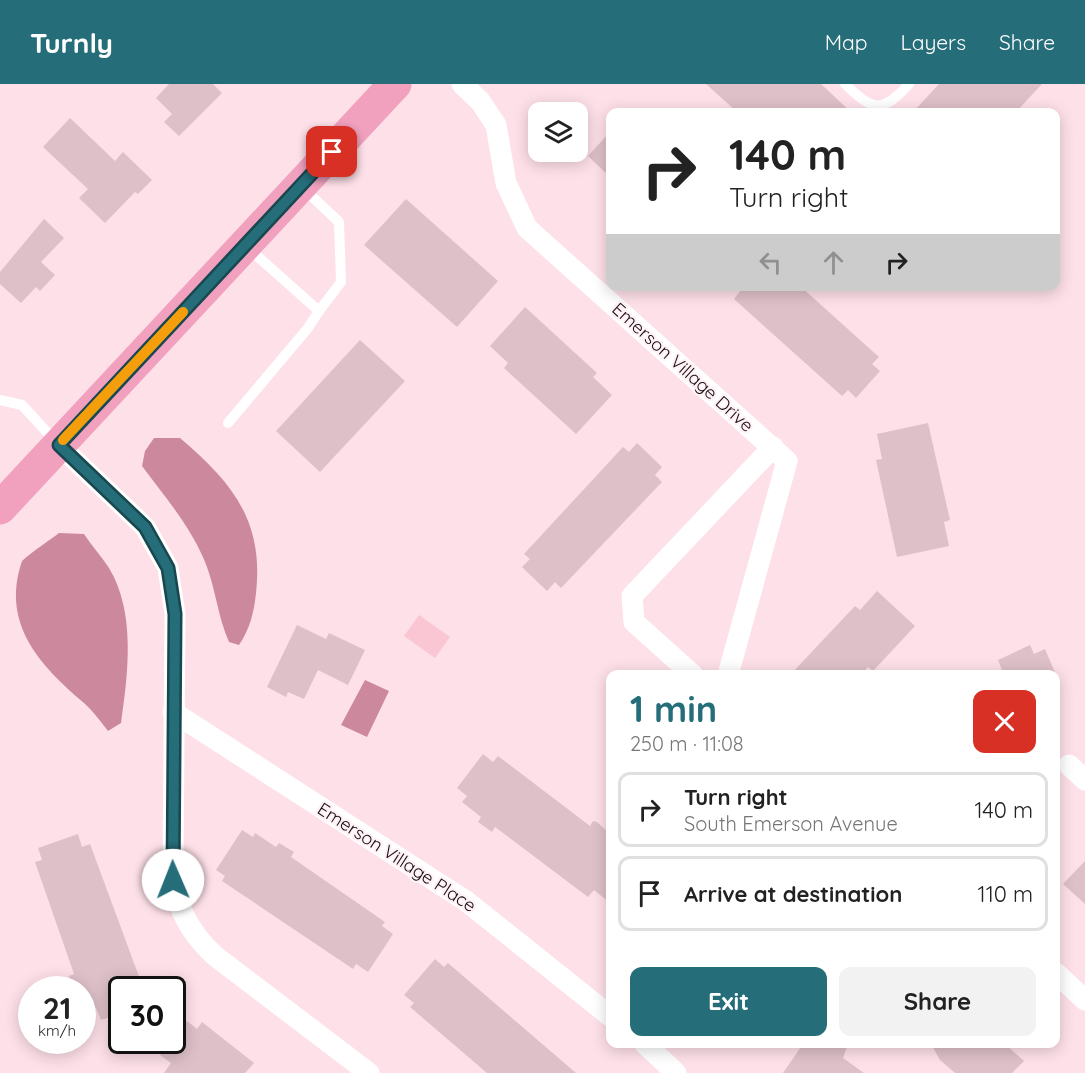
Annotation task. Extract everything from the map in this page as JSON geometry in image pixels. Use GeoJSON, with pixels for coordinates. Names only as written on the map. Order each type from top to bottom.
{"type":"FeatureCollection","features":[{"type":"Feature","properties":{"kind":"main road"},"geometry":{"type":"LineString","coordinates":[[0,508],[395,84]]}},
{"type":"Feature","properties":{"kind":"street","name":"Emerson Village Drive"},"geometry":{"type":"LineString","coordinates":[[462,84],[480,101],[496,125],[506,183],[527,228],[787,461],[729,670]]}},
{"type":"Feature","properties":{"kind":"street"},"geometry":{"type":"LineString","coordinates":[[59,445],[145,527],[168,568],[175,614],[173,880],[180,909],[189,927],[215,956],[369,1073]]}},
{"type":"Feature","properties":{"kind":"street"},"geometry":{"type":"LineString","coordinates":[[687,670],[634,622],[632,596],[772,447]]}},
{"type":"Feature","properties":{"kind":"street","name":"Emerson Village Place"},"geometry":{"type":"LineString","coordinates":[[173,712],[466,900],[606,1013]]}},
{"type":"Feature","properties":{"kind":"street"},"geometry":{"type":"LineString","coordinates":[[1069,765],[1085,780]]}},
{"type":"Feature","properties":{"kind":"street"},"geometry":{"type":"LineString","coordinates":[[1060,976],[1085,1000]]}},
{"type":"Feature","properties":{"kind":"street"},"geometry":{"type":"LineString","coordinates":[[649,1048],[676,1073]]}},
{"type":"Feature","properties":{"kind":"lane"},"geometry":{"type":"LineString","coordinates":[[844,84],[862,100],[880,106],[891,103],[909,84]]}},
{"type":"Feature","properties":{"kind":"lane"},"geometry":{"type":"LineString","coordinates":[[228,423],[308,328],[341,282],[339,222],[300,186]]}},
{"type":"Feature","properties":{"kind":"lane"},"geometry":{"type":"LineString","coordinates":[[245,245],[319,311]]}},
{"type":"Feature","properties":{"kind":"lane"},"geometry":{"type":"LineString","coordinates":[[0,400],[22,405],[59,445]]}},
{"type":"Feature","properties":{"kind":"shaded area"},"geometry":{"type":"Polygon","coordinates":[[[154,438],[180,438],[199,454],[229,487],[249,524],[255,545],[256,593],[251,620],[239,645],[229,642],[207,567],[194,540],[178,514],[142,466],[145,451],[154,438]]]}},
{"type":"Feature","properties":{"kind":"shaded area"},"geometry":{"type":"Polygon","coordinates":[[[59,533],[84,534],[109,568],[118,586],[123,604],[128,644],[124,704],[121,723],[108,731],[91,709],[40,659],[21,625],[16,605],[17,584],[22,561],[59,533]]]}},
{"type":"Feature","properties":{"kind":"shaded area"},"geometry":{"type":"Polygon","coordinates":[[[419,615],[450,637],[435,658],[404,636],[419,615]]]}},
{"type":"Feature","properties":{"kind":"shaded area"},"geometry":{"type":"Polygon","coordinates":[[[365,680],[389,691],[367,737],[341,725],[365,680]]]}},
{"type":"Feature","properties":{"kind":"building"},"geometry":{"type":"Polygon","coordinates":[[[169,84],[213,84],[222,93],[179,136],[164,122],[172,114],[156,98],[169,84]]]}},
{"type":"Feature","properties":{"kind":"building"},"geometry":{"type":"Polygon","coordinates":[[[706,84],[821,84],[847,108],[733,108],[706,84]]]}},
{"type":"Feature","properties":{"kind":"building"},"geometry":{"type":"Polygon","coordinates":[[[939,84],[1042,84],[1020,108],[917,108],[939,84]]]}},
{"type":"Feature","properties":{"kind":"building"},"geometry":{"type":"Polygon","coordinates":[[[70,118],[115,161],[123,152],[152,180],[138,194],[135,192],[105,223],[79,198],[88,189],[43,147],[70,118]]]}},
{"type":"Feature","properties":{"kind":"building"},"geometry":{"type":"Polygon","coordinates":[[[606,136],[606,173],[588,156],[606,136]]]}},
{"type":"Feature","properties":{"kind":"building"},"geometry":{"type":"Polygon","coordinates":[[[406,199],[498,281],[457,327],[364,245],[406,199]]]}},
{"type":"Feature","properties":{"kind":"building"},"geometry":{"type":"Polygon","coordinates":[[[44,219],[64,238],[41,262],[55,275],[40,291],[36,287],[21,303],[0,284],[0,272],[44,219]]]}},
{"type":"Feature","properties":{"kind":"building"},"geometry":{"type":"Polygon","coordinates":[[[740,291],[806,291],[879,357],[872,364],[880,371],[856,398],[848,390],[842,396],[734,299],[740,291]]]}},
{"type":"Feature","properties":{"kind":"building"},"geometry":{"type":"Polygon","coordinates":[[[525,307],[597,373],[593,377],[612,395],[576,434],[504,368],[508,363],[490,346],[525,307]]]}},
{"type":"Feature","properties":{"kind":"building"},"geometry":{"type":"Polygon","coordinates":[[[360,340],[405,381],[320,472],[276,431],[360,340]]]}},
{"type":"Feature","properties":{"kind":"building"},"geometry":{"type":"Polygon","coordinates":[[[928,423],[950,520],[944,522],[949,546],[897,557],[876,460],[882,459],[877,434],[928,423]]]}},
{"type":"Feature","properties":{"kind":"building"},"geometry":{"type":"Polygon","coordinates":[[[637,443],[662,467],[655,475],[662,482],[561,588],[555,582],[547,591],[522,567],[530,559],[524,554],[623,447],[629,452],[637,443]]]}},
{"type":"Feature","properties":{"kind":"building"},"geometry":{"type":"Polygon","coordinates":[[[877,591],[915,626],[874,670],[868,667],[865,670],[795,670],[855,606],[860,610],[877,591]]]}},
{"type":"Feature","properties":{"kind":"building"},"geometry":{"type":"Polygon","coordinates":[[[297,625],[326,639],[329,633],[365,650],[348,685],[318,670],[304,699],[288,692],[286,697],[267,687],[297,625]]]}},
{"type":"Feature","properties":{"kind":"building"},"geometry":{"type":"Polygon","coordinates":[[[1030,645],[1034,654],[1045,649],[1054,670],[1002,670],[998,660],[1030,645]]]}},
{"type":"Feature","properties":{"kind":"building"},"geometry":{"type":"Polygon","coordinates":[[[483,754],[493,762],[498,756],[590,826],[593,821],[597,822],[606,830],[606,900],[594,890],[588,897],[495,827],[492,832],[478,822],[481,817],[462,802],[467,796],[457,788],[483,754]]]}},
{"type":"Feature","properties":{"kind":"building"},"geometry":{"type":"Polygon","coordinates":[[[242,830],[253,837],[255,833],[276,847],[279,843],[294,852],[291,857],[385,922],[382,926],[393,934],[368,972],[356,964],[353,969],[222,881],[225,876],[216,870],[242,830]]]}},
{"type":"Feature","properties":{"kind":"building"},"geometry":{"type":"Polygon","coordinates":[[[78,834],[82,847],[90,844],[139,976],[108,976],[108,1018],[101,1020],[96,1008],[96,976],[69,976],[74,974],[35,862],[42,860],[38,848],[78,834]]]}},
{"type":"Feature","properties":{"kind":"building"},"geometry":{"type":"Polygon","coordinates":[[[1085,861],[1085,904],[1063,884],[1085,861]]]}},
{"type":"Feature","properties":{"kind":"building"},"geometry":{"type":"Polygon","coordinates":[[[435,959],[444,967],[448,963],[576,1073],[487,1073],[410,1007],[414,1003],[404,995],[435,959]]]}},
{"type":"Feature","properties":{"kind":"building"},"geometry":{"type":"Polygon","coordinates":[[[186,1022],[197,1029],[202,1022],[254,1063],[245,1073],[164,1073],[171,1063],[161,1054],[186,1054],[186,1022]]]}},
{"type":"Feature","properties":{"kind":"building"},"geometry":{"type":"Polygon","coordinates":[[[800,1048],[847,1048],[843,1058],[864,1073],[783,1073],[800,1048]]]}},
{"type":"Feature","properties":{"kind":"building"},"geometry":{"type":"Polygon","coordinates":[[[933,1048],[1009,1048],[1024,1061],[1012,1073],[955,1073],[940,1060],[933,1048]]]}},
{"type":"Feature","properties":{"kind":"slow traffic"},"geometry":{"type":"LineString","coordinates":[[63,440],[183,312]]}},
{"type":"Feature","properties":{"kind":"route"},"geometry":{"type":"LineString","coordinates":[[173,880],[175,614],[168,568],[158,546],[145,527],[59,445],[332,152]]}}]}
